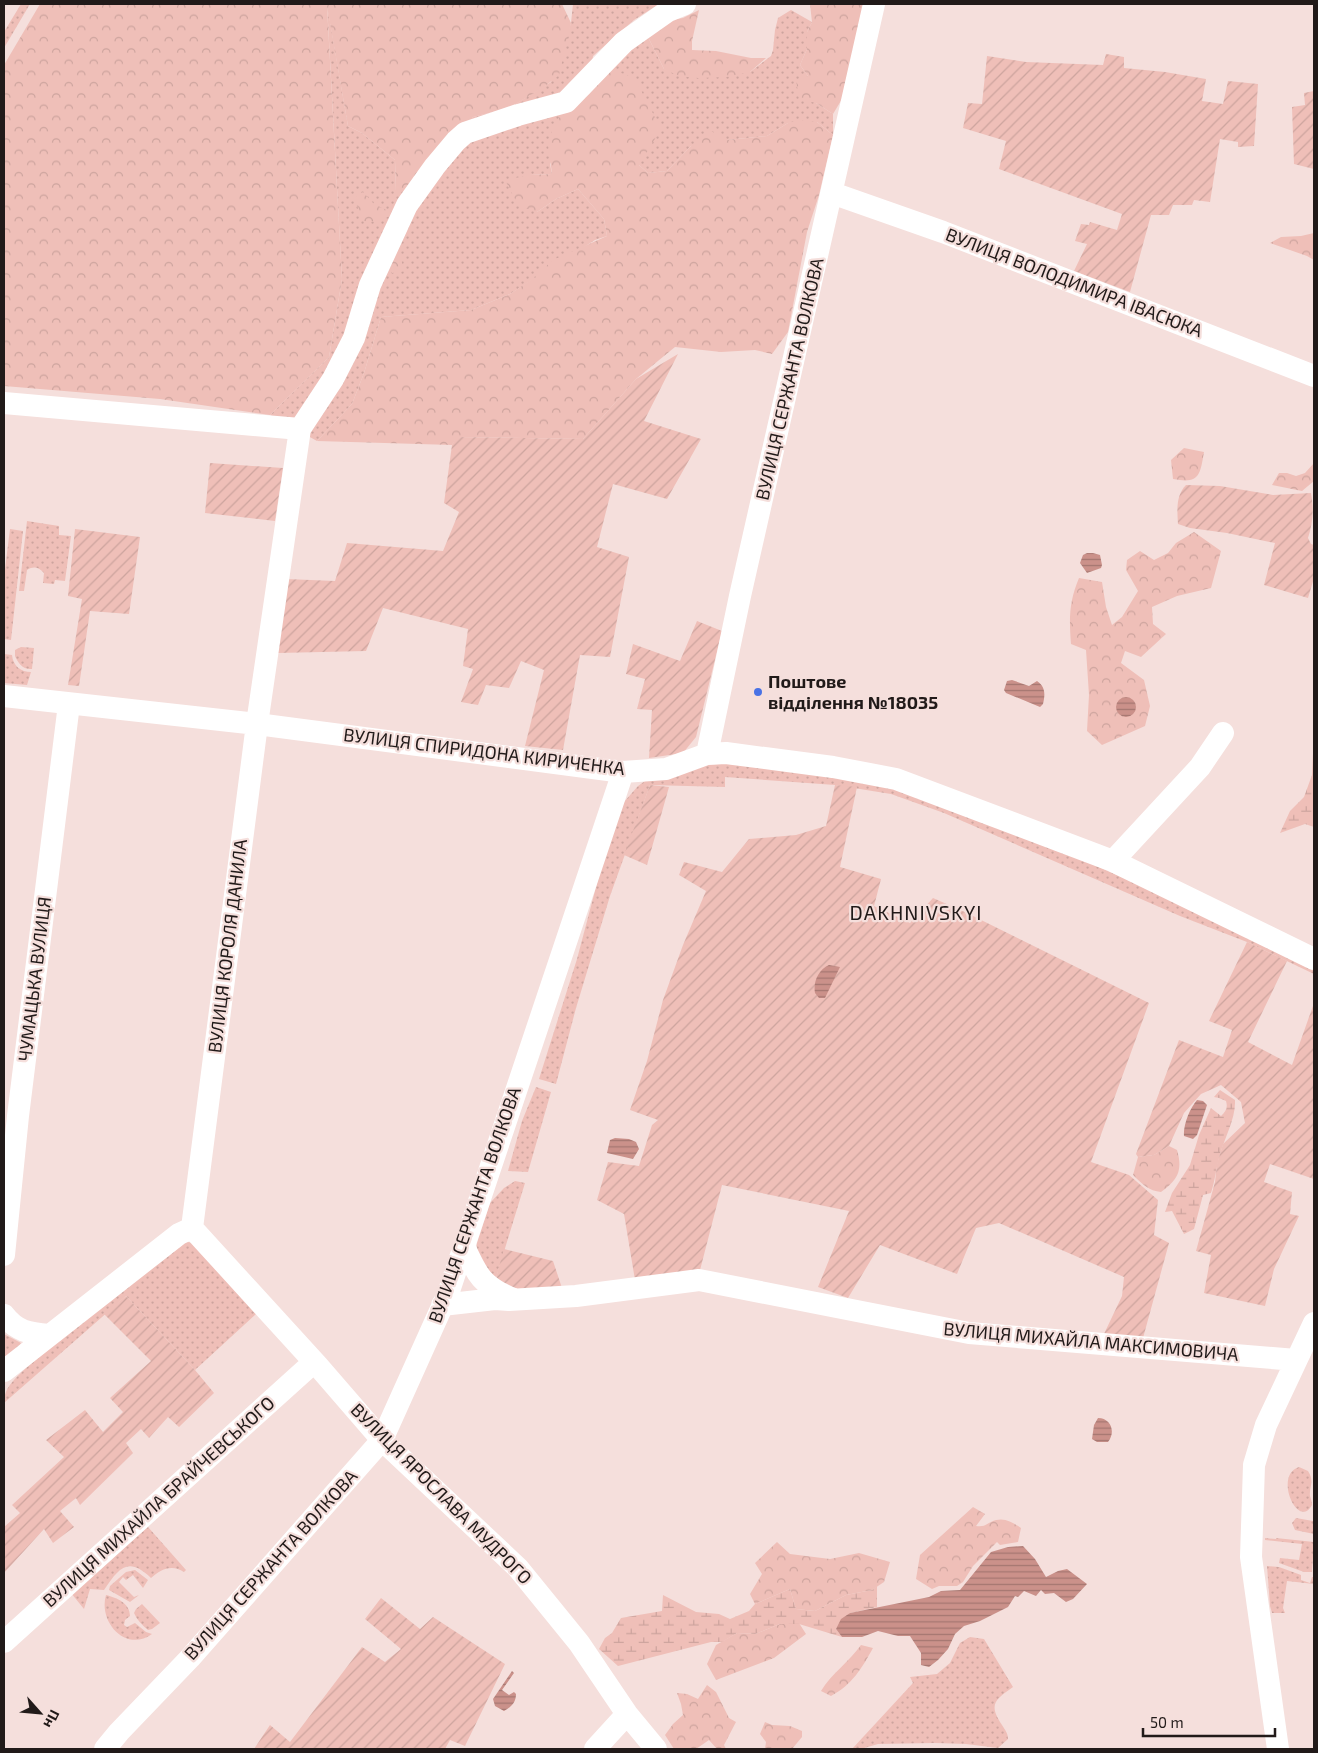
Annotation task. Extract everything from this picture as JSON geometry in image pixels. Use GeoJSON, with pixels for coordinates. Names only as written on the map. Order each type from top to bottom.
{"type":"FeatureCollection","features":[{"type":"Feature","properties":{"kind":"street"},"geometry":{"type":"LineString","coordinates":[[4,403],[300,429],[333,379],[354,338],[370,285],[407,205],[456,141],[465,133],[566,102],[624,42],[668,11],[685,4]]}},
{"type":"Feature","properties":{"kind":"street","name":"ВУЛИЦЯ СЕРЖАНТА ВОЛКОВА"},"geometry":{"type":"LineString","coordinates":[[707,754],[740,596],[874,4]]}},
{"type":"Feature","properties":{"kind":"street","name":"ВУЛИЦЯ ВОЛОДИМИРА ІВАСЮКА"},"geometry":{"type":"LineString","coordinates":[[832,193],[952,236],[1314,376]]}},
{"type":"Feature","properties":{"kind":"street","name":"ВУЛИЦЯ КОРОЛЯ ДАНИЛА"},"geometry":{"type":"LineString","coordinates":[[192,1228],[257,724],[300,429]]}},
{"type":"Feature","properties":{"kind":"street","name":"ВУЛИЦЯ СПИРИДОНА КИРИЧЕНКА"},"geometry":{"type":"LineString","coordinates":[[4,696],[257,724],[623,772],[666,768],[707,754],[726,753],[833,767],[896,780],[1113,861],[1314,959]]}},
{"type":"Feature","properties":{"kind":"street","name":"ЧУМАЦЬКА ВУЛИЦЯ"},"geometry":{"type":"LineString","coordinates":[[4,1255],[20,1106],[69,704]]}},
{"type":"Feature","properties":{"kind":"street"},"geometry":{"type":"LineString","coordinates":[[1113,861],[1200,767],[1223,733]]}},
{"type":"Feature","properties":{"kind":"street","name":"ВУЛИЦЯ СЕРЖАНТА ВОЛКОВА"},"geometry":{"type":"LineString","coordinates":[[105,1749],[190,1658],[382,1440],[442,1305],[464,1246],[623,772]]}},
{"type":"Feature","properties":{"kind":"street"},"geometry":{"type":"LineString","coordinates":[[4,1371],[179,1234],[192,1228]]}},
{"type":"Feature","properties":{"kind":"street","name":"ВУЛИЦЯ ЯРОСЛАВА МУДРОГО"},"geometry":{"type":"LineString","coordinates":[[192,1228],[382,1440],[518,1568],[579,1643],[627,1714],[656,1749]]}},
{"type":"Feature","properties":{"kind":"street"},"geometry":{"type":"LineString","coordinates":[[464,1246],[477,1274],[483,1282],[514,1300]]}},
{"type":"Feature","properties":{"kind":"street","name":"ВУЛИЦЯ МИХАЙЛА МАКСИМОВИЧА"},"geometry":{"type":"LineString","coordinates":[[442,1305],[496,1299],[514,1300],[576,1296],[699,1280],[969,1333],[1296,1360]]}},
{"type":"Feature","properties":{"kind":"street"},"geometry":{"type":"LineString","coordinates":[[4,1315],[23,1332],[50,1335]]}},
{"type":"Feature","properties":{"kind":"street"},"geometry":{"type":"LineString","coordinates":[[1278,1749],[1251,1557],[1254,1465],[1266,1425],[1314,1323]]}},
{"type":"Feature","properties":{"kind":"street","name":"ВУЛИЦЯ МИХАЙЛА БРАЙЧЕВСЬКОГО"},"geometry":{"type":"LineString","coordinates":[[4,1642],[314,1362]]}},
{"type":"Feature","properties":{"kind":"street"},"geometry":{"type":"LineString","coordinates":[[595,1749],[627,1714]]}},
{"type":"Feature","properties":{"kind":"green space"},"geometry":{"type":"Polygon","coordinates":[[[21,4],[30,4],[4,48],[4,32],[21,4]]]}},
{"type":"Feature","properties":{"kind":"green space"},"geometry":{"type":"Polygon","coordinates":[[[40,4],[562,4],[571,23],[559,75],[544,87],[509,108],[473,117],[424,190],[396,192],[395,160],[362,133],[348,126],[327,6],[342,279],[329,357],[270,415],[160,399],[4,386],[4,65],[40,4]]]}},
{"type":"Feature","properties":{"kind":"green space"},"geometry":{"type":"Polygon","coordinates":[[[327,4],[348,126],[362,133],[395,160],[396,191],[424,190],[473,117],[509,108],[551,82],[571,23],[573,4],[659,4],[634,20],[593,56],[588,95],[550,164],[552,174],[530,175],[537,212],[556,199],[578,189],[604,219],[607,236],[595,240],[510,294],[471,310],[381,317],[364,373],[352,404],[317,441],[270,415],[329,357],[342,279],[327,4]]]}},
{"type":"Feature","properties":{"kind":"green space"},"geometry":{"type":"Polygon","coordinates":[[[810,4],[866,4],[845,94],[833,114],[816,103],[799,99],[796,80],[808,76],[800,65],[807,49],[807,32],[812,22],[810,4]]]}},
{"type":"Feature","properties":{"kind":"green space"},"geometry":{"type":"Polygon","coordinates":[[[699,10],[692,41],[692,50],[716,51],[751,58],[766,58],[750,72],[726,77],[698,78],[679,76],[664,69],[648,37],[665,21],[683,18],[699,10]]]}},
{"type":"Feature","properties":{"kind":"green space"},"geometry":{"type":"Polygon","coordinates":[[[791,10],[812,22],[807,32],[807,49],[800,65],[808,76],[816,103],[833,114],[833,135],[817,122],[788,123],[767,136],[691,146],[667,171],[648,173],[639,165],[611,70],[624,53],[648,37],[664,69],[750,72],[771,56],[778,18],[791,10]]]}},
{"type":"Feature","properties":{"kind":"green space"},"geometry":{"type":"Polygon","coordinates":[[[1106,54],[1124,57],[1124,68],[1206,79],[1202,101],[1223,104],[1228,81],[1258,84],[1254,146],[1238,147],[1238,142],[1220,139],[1210,202],[1194,200],[1192,205],[1173,205],[1169,215],[1151,215],[1130,292],[1074,271],[1087,244],[1075,241],[1081,224],[1089,225],[1090,222],[1117,230],[1122,214],[999,169],[1006,141],[963,128],[968,103],[982,104],[987,56],[1026,62],[1103,65],[1106,54]]]}},
{"type":"Feature","properties":{"kind":"green space"},"geometry":{"type":"Polygon","coordinates":[[[611,70],[634,77],[661,129],[639,165],[648,173],[667,171],[691,146],[711,131],[727,140],[767,136],[788,123],[799,120],[817,122],[833,135],[819,195],[807,232],[788,332],[772,354],[755,350],[721,352],[675,347],[636,379],[583,439],[457,437],[452,445],[317,441],[352,404],[364,373],[381,317],[471,310],[510,294],[531,280],[553,260],[607,236],[604,219],[578,189],[556,199],[537,212],[518,205],[505,180],[530,175],[552,174],[548,144],[555,121],[588,95],[611,70]]]}},
{"type":"Feature","properties":{"kind":"green space"},"geometry":{"type":"Polygon","coordinates":[[[1314,91],[1314,169],[1294,164],[1292,107],[1305,105],[1304,93],[1314,91]]]}},
{"type":"Feature","properties":{"kind":"green space"},"geometry":{"type":"Polygon","coordinates":[[[363,192],[374,204],[393,213],[380,222],[363,221],[354,198],[363,192]]]}},
{"type":"Feature","properties":{"kind":"green space"},"geometry":{"type":"Polygon","coordinates":[[[1314,233],[1314,260],[1270,243],[1281,237],[1314,233]]]}},
{"type":"Feature","properties":{"kind":"green space"},"geometry":{"type":"Polygon","coordinates":[[[397,243],[404,271],[392,273],[388,265],[397,243]]]}},
{"type":"Feature","properties":{"kind":"green space"},"geometry":{"type":"Polygon","coordinates":[[[678,354],[644,421],[701,439],[667,499],[613,484],[597,547],[629,557],[610,657],[580,655],[563,750],[525,746],[544,670],[521,661],[509,688],[486,685],[478,705],[461,702],[473,669],[463,666],[468,629],[383,608],[366,651],[278,653],[286,579],[335,581],[347,543],[443,551],[459,512],[444,503],[452,445],[456,437],[583,439],[636,379],[678,354]]]}},
{"type":"Feature","properties":{"kind":"green space"},"geometry":{"type":"Polygon","coordinates":[[[1184,448],[1204,452],[1201,467],[1197,476],[1193,479],[1173,479],[1171,460],[1184,448]]]}},
{"type":"Feature","properties":{"kind":"green space"},"geometry":{"type":"Polygon","coordinates":[[[210,463],[283,468],[275,521],[205,513],[210,463]]]}},
{"type":"Feature","properties":{"kind":"green space"},"geometry":{"type":"Polygon","coordinates":[[[1314,463],[1314,481],[1302,491],[1272,485],[1279,473],[1296,476],[1305,473],[1314,463]]]}},
{"type":"Feature","properties":{"kind":"green space"},"geometry":{"type":"Polygon","coordinates":[[[1186,485],[1220,486],[1273,495],[1311,493],[1312,516],[1308,538],[1311,544],[1314,545],[1314,578],[1308,598],[1264,585],[1275,543],[1227,533],[1190,528],[1178,524],[1177,508],[1180,493],[1186,485]]]}},
{"type":"Feature","properties":{"kind":"green space"},"geometry":{"type":"Polygon","coordinates":[[[27,521],[59,526],[59,535],[71,536],[65,581],[55,580],[54,584],[43,583],[44,573],[38,568],[32,568],[27,570],[24,591],[19,591],[27,521]]]}},
{"type":"Feature","properties":{"kind":"green space"},"geometry":{"type":"Polygon","coordinates":[[[10,529],[23,531],[11,640],[4,639],[4,577],[10,529]]]}},
{"type":"Feature","properties":{"kind":"green space"},"geometry":{"type":"Polygon","coordinates":[[[75,529],[140,537],[129,614],[90,611],[79,686],[68,685],[82,599],[68,596],[75,529]]]}},
{"type":"Feature","properties":{"kind":"green space"},"geometry":{"type":"Polygon","coordinates":[[[1194,532],[1221,551],[1211,588],[1177,596],[1152,607],[1153,624],[1166,634],[1141,657],[1125,651],[1121,663],[1144,680],[1150,706],[1145,726],[1102,745],[1087,731],[1089,695],[1086,650],[1071,644],[1070,610],[1079,578],[1102,582],[1106,607],[1112,625],[1122,617],[1138,591],[1126,570],[1127,560],[1140,551],[1154,560],[1168,553],[1176,543],[1194,532]]]}},
{"type":"Feature","properties":{"kind":"green space"},"geometry":{"type":"Polygon","coordinates":[[[697,621],[722,631],[696,737],[683,753],[649,758],[652,710],[637,709],[645,679],[626,674],[633,644],[680,661],[697,621]]]}},
{"type":"Feature","properties":{"kind":"green space"},"geometry":{"type":"Polygon","coordinates":[[[21,647],[34,648],[32,669],[23,667],[16,659],[15,650],[21,647]]]}},
{"type":"Feature","properties":{"kind":"green space"},"geometry":{"type":"Polygon","coordinates":[[[4,654],[12,655],[18,668],[31,672],[27,685],[4,683],[4,654]]]}},
{"type":"Feature","properties":{"kind":"green space"},"geometry":{"type":"Polygon","coordinates":[[[1314,731],[1314,827],[1305,824],[1280,833],[1290,811],[1304,797],[1312,775],[1314,731]]]}},
{"type":"Feature","properties":{"kind":"green space"},"geometry":{"type":"Polygon","coordinates":[[[719,764],[747,764],[878,780],[1045,842],[1261,938],[1314,964],[1314,974],[1247,942],[1180,916],[944,813],[891,794],[835,785],[725,777],[725,787],[650,785],[610,896],[576,1008],[556,1084],[539,1079],[577,959],[600,872],[624,802],[638,786],[652,776],[719,764]]]}},
{"type":"Feature","properties":{"kind":"green space"},"geometry":{"type":"Polygon","coordinates":[[[650,785],[669,787],[647,865],[624,855],[650,785]]]}},
{"type":"Feature","properties":{"kind":"green space"},"geometry":{"type":"Polygon","coordinates":[[[835,785],[857,787],[840,867],[881,879],[874,906],[910,923],[933,898],[1149,1003],[1091,1162],[1129,1175],[1158,1200],[1154,1235],[1169,1243],[1143,1338],[1103,1336],[1122,1296],[1124,1277],[999,1223],[976,1228],[957,1274],[880,1245],[848,1298],[818,1287],[849,1211],[722,1185],[699,1274],[635,1280],[624,1214],[597,1200],[608,1162],[639,1166],[652,1125],[658,1120],[630,1110],[647,1061],[663,1000],[683,945],[706,891],[679,875],[684,862],[722,872],[749,839],[796,835],[826,826],[835,785]]]}},
{"type":"Feature","properties":{"kind":"green space"},"geometry":{"type":"Polygon","coordinates":[[[1247,942],[1287,961],[1248,1042],[1292,1065],[1314,1003],[1314,1179],[1270,1164],[1264,1182],[1292,1192],[1290,1214],[1299,1216],[1274,1269],[1265,1306],[1204,1293],[1211,1255],[1196,1251],[1215,1182],[1217,1164],[1223,1144],[1245,1123],[1241,1102],[1221,1085],[1201,1094],[1184,1113],[1169,1146],[1154,1155],[1138,1157],[1136,1154],[1179,1040],[1223,1057],[1232,1030],[1209,1021],[1247,942]]]}},
{"type":"Feature","properties":{"kind":"green space"},"geometry":{"type":"Polygon","coordinates":[[[536,1087],[551,1092],[528,1172],[508,1171],[522,1121],[536,1087]]]}},
{"type":"Feature","properties":{"kind":"green space"},"geometry":{"type":"Polygon","coordinates":[[[1220,1090],[1235,1100],[1234,1114],[1221,1151],[1211,1193],[1203,1195],[1194,1229],[1184,1234],[1172,1211],[1165,1212],[1172,1193],[1190,1165],[1199,1135],[1211,1108],[1221,1116],[1226,1109],[1226,1101],[1214,1097],[1220,1090]]]}},
{"type":"Feature","properties":{"kind":"green space"},"geometry":{"type":"Polygon","coordinates":[[[1169,1146],[1177,1150],[1179,1157],[1178,1174],[1172,1183],[1161,1192],[1149,1189],[1133,1175],[1138,1157],[1154,1155],[1169,1146]]]}},
{"type":"Feature","properties":{"kind":"green space"},"geometry":{"type":"Polygon","coordinates":[[[515,1181],[525,1183],[495,1281],[492,1283],[476,1257],[477,1243],[490,1203],[504,1188],[515,1181]]]}},
{"type":"Feature","properties":{"kind":"green space"},"geometry":{"type":"Polygon","coordinates":[[[180,1241],[195,1243],[257,1313],[195,1370],[126,1296],[4,1403],[4,1397],[8,1388],[26,1368],[180,1241]]]}},
{"type":"Feature","properties":{"kind":"green space"},"geometry":{"type":"Polygon","coordinates":[[[504,1249],[553,1261],[563,1291],[527,1292],[495,1281],[504,1249]]]}},
{"type":"Feature","properties":{"kind":"green space"},"geometry":{"type":"Polygon","coordinates":[[[126,1296],[214,1393],[179,1427],[168,1417],[149,1438],[141,1429],[126,1443],[133,1453],[80,1505],[76,1498],[60,1511],[74,1527],[53,1543],[44,1529],[4,1573],[4,1527],[20,1513],[12,1505],[64,1457],[46,1440],[85,1410],[103,1432],[123,1412],[110,1398],[151,1361],[104,1314],[126,1296]]]}},
{"type":"Feature","properties":{"kind":"green space"},"geometry":{"type":"Polygon","coordinates":[[[4,1334],[21,1343],[18,1348],[5,1357],[4,1354],[4,1334]]]}},
{"type":"Feature","properties":{"kind":"green space"},"geometry":{"type":"Polygon","coordinates":[[[1299,1467],[1308,1471],[1311,1478],[1310,1496],[1312,1505],[1306,1511],[1300,1511],[1295,1507],[1290,1499],[1288,1489],[1288,1480],[1292,1472],[1299,1467]]]}},
{"type":"Feature","properties":{"kind":"green space"},"geometry":{"type":"Polygon","coordinates":[[[973,1507],[985,1514],[976,1526],[983,1526],[995,1520],[1007,1520],[1021,1528],[1018,1542],[1000,1545],[997,1542],[973,1566],[963,1582],[957,1586],[939,1586],[932,1589],[916,1579],[920,1555],[973,1507]]]}},
{"type":"Feature","properties":{"kind":"green space"},"geometry":{"type":"Polygon","coordinates":[[[1296,1518],[1313,1521],[1314,1534],[1295,1530],[1292,1523],[1296,1518]]]}},
{"type":"Feature","properties":{"kind":"green space"},"geometry":{"type":"Polygon","coordinates":[[[148,1527],[186,1570],[184,1572],[171,1568],[159,1572],[151,1578],[143,1571],[130,1566],[119,1571],[104,1590],[90,1589],[84,1609],[71,1593],[148,1527]]]}},
{"type":"Feature","properties":{"kind":"green space"},"geometry":{"type":"Polygon","coordinates":[[[1265,1538],[1314,1542],[1312,1572],[1304,1572],[1279,1563],[1280,1558],[1299,1560],[1302,1544],[1265,1540],[1265,1538]]]}},
{"type":"Feature","properties":{"kind":"green space"},"geometry":{"type":"Polygon","coordinates":[[[777,1542],[790,1554],[830,1559],[859,1553],[890,1562],[884,1582],[872,1590],[846,1595],[815,1611],[796,1609],[790,1589],[755,1604],[750,1594],[762,1574],[755,1563],[777,1542]]]}},
{"type":"Feature","properties":{"kind":"green space"},"geometry":{"type":"Polygon","coordinates":[[[1267,1566],[1279,1567],[1301,1575],[1301,1580],[1310,1583],[1312,1577],[1314,1577],[1314,1583],[1312,1583],[1314,1584],[1287,1581],[1283,1608],[1285,1613],[1272,1613],[1267,1566]]]}},
{"type":"Feature","properties":{"kind":"green space"},"geometry":{"type":"Polygon","coordinates":[[[135,1570],[148,1580],[143,1588],[133,1575],[126,1580],[123,1577],[119,1582],[134,1597],[139,1595],[130,1602],[109,1590],[110,1586],[126,1572],[135,1570]]]}},
{"type":"Feature","properties":{"kind":"green space"},"geometry":{"type":"Polygon","coordinates":[[[877,1586],[877,1607],[850,1613],[836,1629],[842,1637],[799,1624],[780,1624],[755,1634],[737,1633],[722,1642],[711,1642],[618,1666],[599,1649],[621,1618],[662,1611],[663,1595],[696,1612],[719,1614],[730,1619],[749,1611],[755,1604],[790,1589],[796,1609],[815,1611],[846,1595],[872,1590],[877,1586]]]}},
{"type":"Feature","properties":{"kind":"green space"},"geometry":{"type":"Polygon","coordinates":[[[106,1595],[125,1604],[128,1608],[130,1616],[125,1620],[124,1625],[127,1627],[135,1623],[146,1632],[152,1634],[142,1639],[133,1640],[116,1632],[106,1615],[106,1595]]]}},
{"type":"Feature","properties":{"kind":"green space"},"geometry":{"type":"Polygon","coordinates":[[[381,1598],[420,1629],[433,1617],[505,1664],[465,1746],[450,1740],[445,1749],[254,1749],[270,1725],[290,1742],[362,1647],[385,1662],[401,1649],[365,1619],[381,1598]]]}},
{"type":"Feature","properties":{"kind":"green space"},"geometry":{"type":"Polygon","coordinates":[[[142,1604],[160,1623],[152,1629],[148,1630],[134,1613],[142,1604]]]}},
{"type":"Feature","properties":{"kind":"green space"},"geometry":{"type":"Polygon","coordinates":[[[799,1623],[806,1634],[774,1658],[716,1680],[707,1664],[716,1645],[737,1633],[755,1634],[780,1624],[799,1623]]]}},
{"type":"Feature","properties":{"kind":"green space"},"geometry":{"type":"Polygon","coordinates":[[[970,1637],[984,1639],[1013,1687],[998,1699],[995,1707],[995,1712],[1008,1739],[998,1748],[935,1743],[878,1744],[861,1749],[852,1749],[913,1683],[910,1677],[937,1674],[950,1663],[960,1643],[970,1637]]]}},
{"type":"Feature","properties":{"kind":"green space"},"geometry":{"type":"Polygon","coordinates":[[[861,1645],[873,1648],[851,1681],[831,1696],[821,1691],[830,1679],[861,1645]]]}},
{"type":"Feature","properties":{"kind":"green space"},"geometry":{"type":"Polygon","coordinates":[[[707,1685],[716,1692],[729,1718],[736,1722],[724,1745],[726,1749],[717,1749],[709,1740],[696,1749],[674,1749],[665,1735],[683,1715],[677,1693],[687,1694],[698,1699],[707,1685]]]}},
{"type":"Feature","properties":{"kind":"green space"},"geometry":{"type":"Polygon","coordinates":[[[765,1722],[772,1725],[790,1726],[802,1731],[802,1737],[792,1749],[765,1749],[766,1742],[760,1734],[765,1722]]]}},
{"type":"Feature","properties":{"kind":"shaded area"},"geometry":{"type":"Polygon","coordinates":[[[1087,553],[1100,555],[1101,568],[1087,573],[1080,563],[1083,555],[1087,553]]]}},
{"type":"Feature","properties":{"kind":"shaded area"},"geometry":{"type":"Polygon","coordinates":[[[1012,680],[1029,686],[1037,681],[1044,691],[1043,704],[1040,707],[1006,693],[1004,690],[1007,681],[1012,680]]]}},
{"type":"Feature","properties":{"kind":"shaded area"},"geometry":{"type":"Polygon","coordinates":[[[1126,697],[1133,700],[1136,707],[1133,714],[1126,717],[1119,714],[1116,707],[1119,700],[1126,697]]]}},
{"type":"Feature","properties":{"kind":"shaded area"},"geometry":{"type":"Polygon","coordinates":[[[829,965],[840,967],[825,998],[819,998],[815,993],[816,981],[819,973],[829,965]]]}},
{"type":"Feature","properties":{"kind":"shaded area"},"geometry":{"type":"Polygon","coordinates":[[[1197,1100],[1203,1101],[1207,1105],[1197,1135],[1193,1139],[1184,1136],[1184,1132],[1192,1107],[1197,1100]]]}},
{"type":"Feature","properties":{"kind":"shaded area"},"geometry":{"type":"Polygon","coordinates":[[[615,1138],[629,1139],[636,1142],[639,1149],[633,1159],[607,1153],[610,1140],[615,1138]]]}},
{"type":"Feature","properties":{"kind":"shaded area"},"geometry":{"type":"Polygon","coordinates":[[[1098,1418],[1106,1420],[1111,1426],[1112,1434],[1108,1442],[1097,1442],[1092,1439],[1094,1425],[1098,1418]]]}},
{"type":"Feature","properties":{"kind":"shaded area"},"geometry":{"type":"Polygon","coordinates":[[[1023,1546],[1035,1559],[1046,1577],[1067,1569],[1087,1584],[1073,1599],[1066,1602],[1054,1593],[1045,1594],[1041,1590],[1036,1596],[1024,1591],[1018,1597],[1015,1596],[1008,1607],[980,1621],[964,1626],[955,1634],[948,1649],[929,1667],[921,1665],[921,1653],[910,1636],[898,1636],[878,1631],[862,1637],[842,1637],[836,1629],[841,1619],[850,1613],[929,1597],[941,1591],[960,1590],[991,1552],[1008,1547],[1023,1546]]]}},
{"type":"Feature","properties":{"kind":"shaded area"},"geometry":{"type":"Polygon","coordinates":[[[512,1671],[514,1673],[502,1690],[509,1695],[514,1692],[516,1697],[513,1704],[504,1711],[495,1706],[493,1699],[512,1671]]]}},
{"type":"Feature","properties":{"kind":"place","name":"Поштове відділення №18035"},"geometry":{"type":"Point","coordinates":[758,692]}},
{"type":"Feature","properties":{"kind":"district","name":"DAKHNIVSKYI"},"geometry":{"type":"Point","coordinates":[916,913]}}]}
